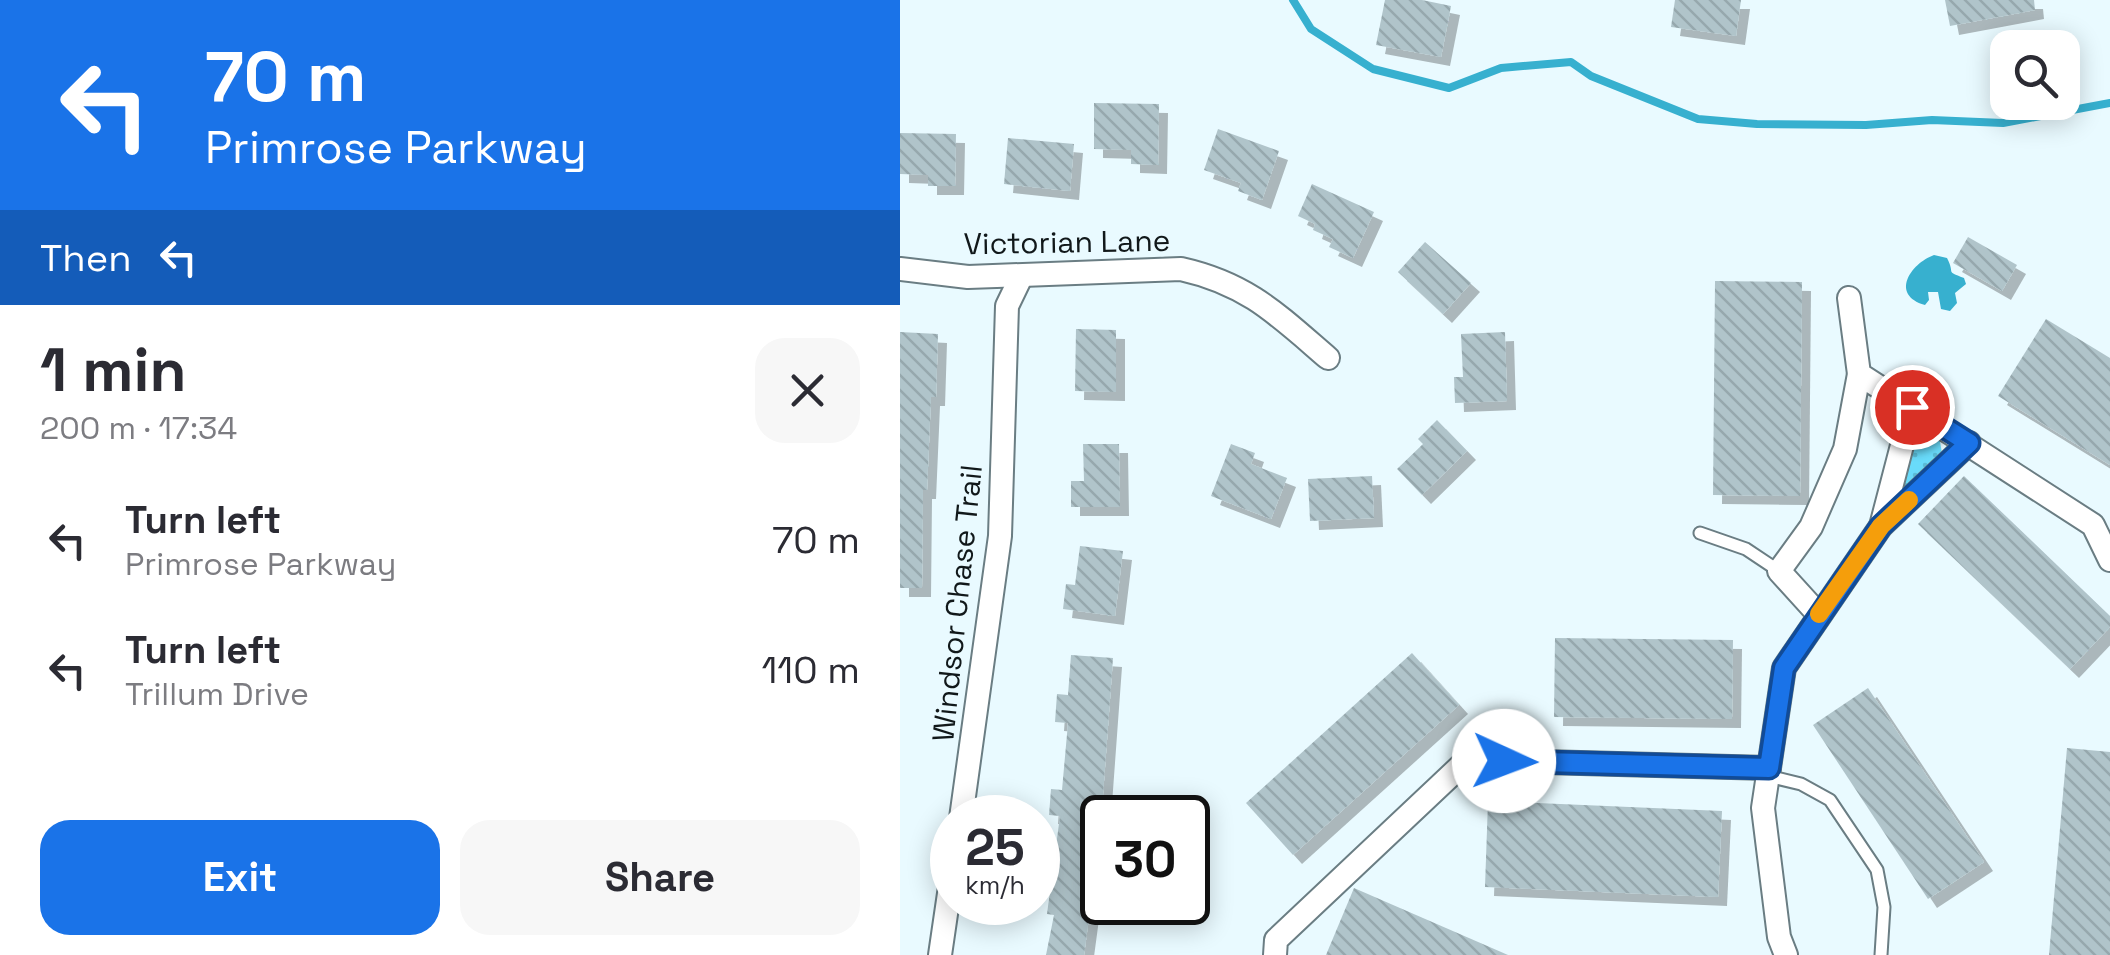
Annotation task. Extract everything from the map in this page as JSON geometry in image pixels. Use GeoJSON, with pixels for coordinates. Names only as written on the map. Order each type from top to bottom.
{"type":"FeatureCollection","features":[{"type":"Feature","properties":{"kind":"street","name":"Victorian Lane"},"geometry":{"type":"LineString","coordinates":[[900,269],[968,277],[1182,269],[1240,288],[1265,304],[1328,358]]}},
{"type":"Feature","properties":{"kind":"street","name":"Windsor Chase Trail"},"geometry":{"type":"LineString","coordinates":[[965,795],[1000,536],[1007,306],[1020,277]]}},
{"type":"Feature","properties":{"kind":"street"},"geometry":{"type":"LineString","coordinates":[[1818,615],[1779,571],[1811,528],[1845,449],[1859,374],[1849,298]]}},
{"type":"Feature","properties":{"kind":"street"},"geometry":{"type":"LineString","coordinates":[[1859,374],[2093,524],[2110,560]]}},
{"type":"Feature","properties":{"kind":"street"},"geometry":{"type":"LineString","coordinates":[[1881,526],[1912,407]]}},
{"type":"Feature","properties":{"kind":"street"},"geometry":{"type":"LineString","coordinates":[[1786,955],[1779,937],[1763,808],[1784,668],[1881,526],[1969,443]]}},
{"type":"Feature","properties":{"kind":"street"},"geometry":{"type":"LineString","coordinates":[[1275,955],[1276,940],[1466,760],[1768,772]]}},
{"type":"Feature","properties":{"kind":"street"},"geometry":{"type":"LineString","coordinates":[[940,955],[944,925]]}},
{"type":"Feature","properties":{"kind":"lane"},"geometry":{"type":"LineString","coordinates":[[1700,533],[1746,550],[1779,571]]}},
{"type":"Feature","properties":{"kind":"lane"},"geometry":{"type":"LineString","coordinates":[[1768,772],[1830,800],[1870,857],[1878,870],[1884,907],[1881,955]]}},
{"type":"Feature","properties":{"kind":"shaded area"},"geometry":{"type":"Polygon","coordinates":[[[1934,255],[1947,258],[1952,273],[1964,278],[1966,284],[1955,293],[1957,303],[1950,311],[1941,309],[1938,292],[1928,292],[1925,305],[1914,300],[1906,287],[1911,272],[1934,255]]]}},
{"type":"Feature","properties":{"kind":"shaded area"},"geometry":{"type":"Polygon","coordinates":[[[1916,430],[1939,436],[1942,453],[1895,504],[1916,430]]]}},
{"type":"Feature","properties":{"kind":"building"},"geometry":{"type":"Polygon","coordinates":[[[1385,0],[1422,0],[1451,6],[1441,57],[1376,45],[1385,0]]]}},
{"type":"Feature","properties":{"kind":"building"},"geometry":{"type":"Polygon","coordinates":[[[1675,0],[1741,0],[1736,36],[1671,27],[1675,0]]]}},
{"type":"Feature","properties":{"kind":"building"},"geometry":{"type":"Polygon","coordinates":[[[1945,0],[2034,0],[2035,10],[1950,26],[1945,0]]]}},
{"type":"Feature","properties":{"kind":"building"},"geometry":{"type":"Polygon","coordinates":[[[1094,103],[1159,104],[1158,165],[1131,164],[1131,150],[1094,149],[1094,103]]]}},
{"type":"Feature","properties":{"kind":"building"},"geometry":{"type":"Polygon","coordinates":[[[1218,129],[1279,151],[1262,200],[1238,191],[1241,183],[1204,170],[1218,129]]]}},
{"type":"Feature","properties":{"kind":"building"},"geometry":{"type":"Polygon","coordinates":[[[900,133],[956,134],[955,186],[928,186],[928,175],[900,174],[900,133]]]}},
{"type":"Feature","properties":{"kind":"building"},"geometry":{"type":"Polygon","coordinates":[[[1008,138],[1074,144],[1070,191],[1004,184],[1008,138]]]}},
{"type":"Feature","properties":{"kind":"building"},"geometry":{"type":"Polygon","coordinates":[[[1312,184],[1374,212],[1353,258],[1329,247],[1333,239],[1313,230],[1315,224],[1298,216],[1312,184]]]}},
{"type":"Feature","properties":{"kind":"building"},"geometry":{"type":"Polygon","coordinates":[[[1968,237],[2017,265],[2002,291],[1953,263],[1968,237]]]}},
{"type":"Feature","properties":{"kind":"building"},"geometry":{"type":"Polygon","coordinates":[[[1425,242],[1471,283],[1443,314],[1398,272],[1425,242]]]}},
{"type":"Feature","properties":{"kind":"building"},"geometry":{"type":"Polygon","coordinates":[[[1715,281],[1802,282],[1800,496],[1713,495],[1715,281]]]}},
{"type":"Feature","properties":{"kind":"building"},"geometry":{"type":"Polygon","coordinates":[[[2046,319],[2110,358],[2110,465],[1998,396],[2046,319]]]}},
{"type":"Feature","properties":{"kind":"building"},"geometry":{"type":"Polygon","coordinates":[[[1076,329],[1116,330],[1116,392],[1075,391],[1076,329]]]}},
{"type":"Feature","properties":{"kind":"building"},"geometry":{"type":"Polygon","coordinates":[[[900,332],[938,334],[936,397],[931,397],[927,490],[923,490],[922,588],[900,588],[900,332]]]}},
{"type":"Feature","properties":{"kind":"building"},"geometry":{"type":"Polygon","coordinates":[[[1505,332],[1507,401],[1455,403],[1454,377],[1463,377],[1461,334],[1505,332]]]}},
{"type":"Feature","properties":{"kind":"building"},"geometry":{"type":"Polygon","coordinates":[[[1437,420],[1467,451],[1422,495],[1397,469],[1423,444],[1418,439],[1437,420]]]}},
{"type":"Feature","properties":{"kind":"building"},"geometry":{"type":"Polygon","coordinates":[[[1083,444],[1119,444],[1120,507],[1071,507],[1071,481],[1084,481],[1083,444]]]}},
{"type":"Feature","properties":{"kind":"building"},"geometry":{"type":"Polygon","coordinates":[[[1231,444],[1255,453],[1251,464],[1287,478],[1271,519],[1211,496],[1231,444]]]}},
{"type":"Feature","properties":{"kind":"building"},"geometry":{"type":"Polygon","coordinates":[[[1372,476],[1374,518],[1310,521],[1308,479],[1372,476]]]}},
{"type":"Feature","properties":{"kind":"building"},"geometry":{"type":"Polygon","coordinates":[[[1964,476],[2110,616],[2110,627],[2070,669],[1918,524],[1964,476]]]}},
{"type":"Feature","properties":{"kind":"building"},"geometry":{"type":"Polygon","coordinates":[[[1080,546],[1123,551],[1115,616],[1063,609],[1066,584],[1075,585],[1080,546]]]}},
{"type":"Feature","properties":{"kind":"building"},"geometry":{"type":"Polygon","coordinates":[[[1555,638],[1733,640],[1732,719],[1554,717],[1555,638]]]}},
{"type":"Feature","properties":{"kind":"building"},"geometry":{"type":"Polygon","coordinates":[[[1412,653],[1459,705],[1293,855],[1246,803],[1412,653]]]}},
{"type":"Feature","properties":{"kind":"building"},"geometry":{"type":"Polygon","coordinates":[[[1071,655],[1113,658],[1103,795],[1080,795],[1080,925],[1088,925],[1084,955],[1046,955],[1052,925],[1060,925],[1060,795],[1051,795],[1051,789],[1062,790],[1068,723],[1055,722],[1057,694],[1068,695],[1071,655]]]}},
{"type":"Feature","properties":{"kind":"building"},"geometry":{"type":"Polygon","coordinates":[[[1868,688],[1984,862],[1928,899],[1813,725],[1868,688]]]}},
{"type":"Feature","properties":{"kind":"building"},"geometry":{"type":"Polygon","coordinates":[[[2067,748],[2110,752],[2110,955],[2049,955],[2067,748]]]}},
{"type":"Feature","properties":{"kind":"building"},"geometry":{"type":"Polygon","coordinates":[[[1488,801],[1722,811],[1718,897],[1485,887],[1488,801]]]}},
{"type":"Feature","properties":{"kind":"building"},"geometry":{"type":"Polygon","coordinates":[[[1354,888],[1508,955],[1326,955],[1354,888]]]}},
{"type":"Feature","properties":{"kind":"waterway"},"geometry":{"type":"LineString","coordinates":[[1293,0],[1311,29],[1373,69],[1449,88],[1501,68],[1571,62],[1591,76],[1698,119],[1757,124],[1866,125],[1932,120],[2003,123],[2110,103]]}},
{"type":"Feature","properties":{"kind":"slow traffic"},"geometry":{"type":"LineString","coordinates":[[1819,614],[1881,526],[1909,500]]}},
{"type":"Feature","properties":{"kind":"route"},"geometry":{"type":"LineString","coordinates":[[1504,761],[1769,768],[1784,668],[1881,526],[1969,443],[1912,407]]}}]}
